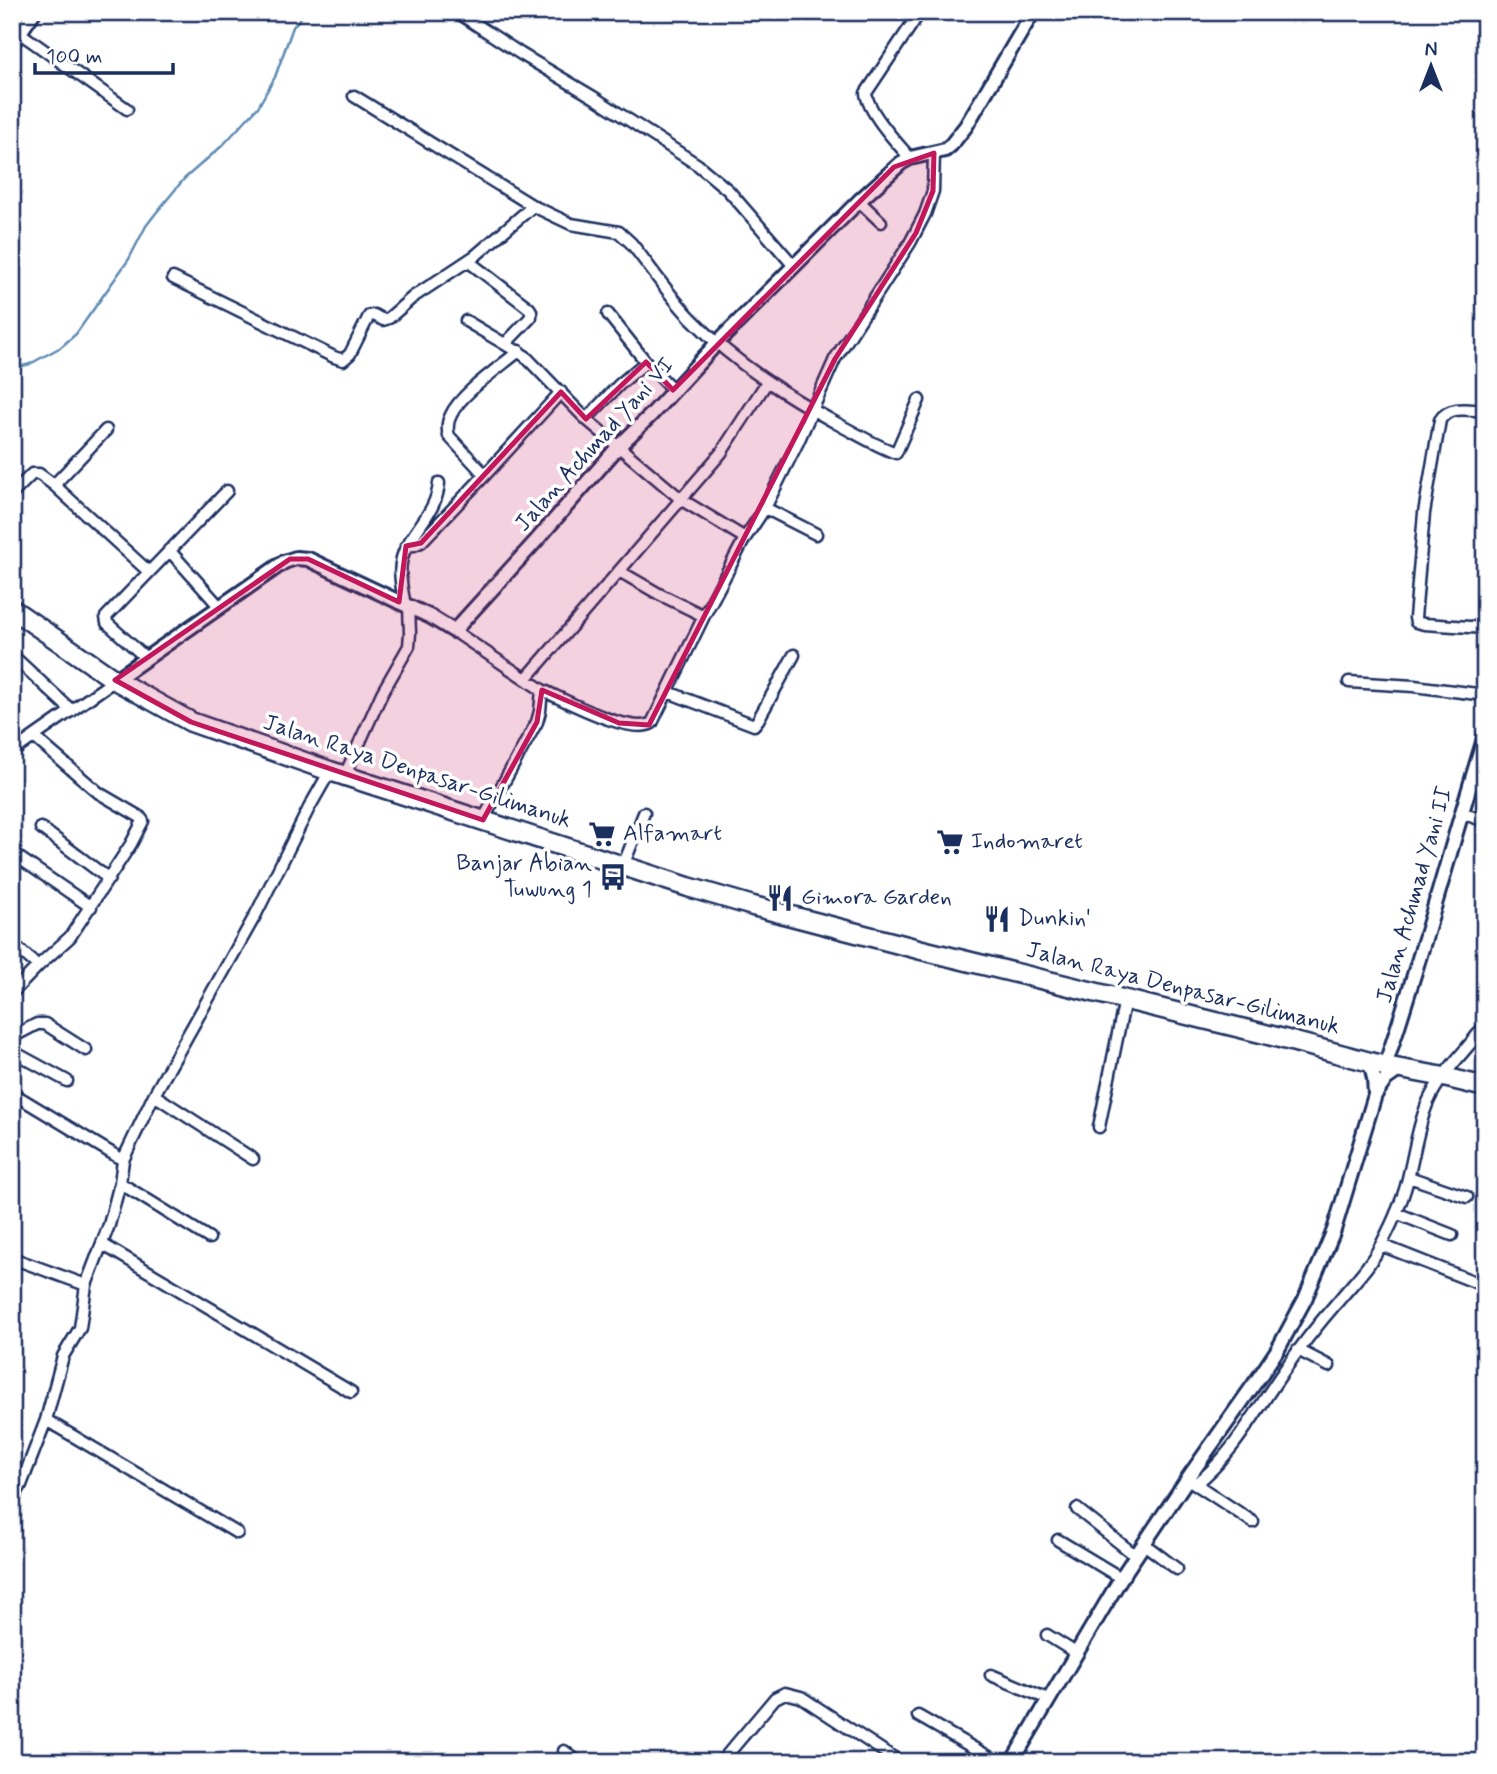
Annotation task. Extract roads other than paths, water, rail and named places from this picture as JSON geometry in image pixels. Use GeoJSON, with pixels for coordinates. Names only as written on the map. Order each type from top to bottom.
{"type":"FeatureCollection","features":[{"type":"Feature","properties":{"kind":"highway","name":"Jalan Raya Denpasar-Gilimanuk"},"geometry":{"type":"LineString","coordinates":[[12,608],[116,680],[191,722],[623,866],[754,906],[900,945],[1385,1065],[1485,1087]]}},
{"type":"Feature","properties":{"kind":"street"},"geometry":{"type":"LineString","coordinates":[[34,12],[16,38],[127,109]]}},
{"type":"Feature","properties":{"kind":"street"},"geometry":{"type":"LineString","coordinates":[[457,12],[698,165],[728,190],[794,266]]}},
{"type":"Feature","properties":{"kind":"street"},"geometry":{"type":"LineString","coordinates":[[910,158],[886,130],[869,104],[866,93],[920,12]]}},
{"type":"Feature","properties":{"kind":"street","name":"Jalan Achmad Yani VI"},"geometry":{"type":"LineString","coordinates":[[454,631],[618,447],[859,201],[894,167],[910,158],[945,150],[951,145],[966,126],[1033,12]]}},
{"type":"Feature","properties":{"kind":"street"},"geometry":{"type":"LineString","coordinates":[[355,96],[533,206],[562,221],[613,230],[624,235],[686,312],[717,343],[767,382],[813,411],[895,453],[919,400]]}},
{"type":"Feature","properties":{"kind":"street"},"geometry":{"type":"LineString","coordinates":[[12,752],[284,562],[296,558],[308,559],[454,631],[542,690],[619,723],[635,727],[651,724],[745,538],[765,508],[813,411],[835,359],[910,243],[925,214],[933,191],[934,153]]}},
{"type":"Feature","properties":{"kind":"street"},"geometry":{"type":"LineString","coordinates":[[859,201],[881,222]]}},
{"type":"Feature","properties":{"kind":"street"},"geometry":{"type":"LineString","coordinates":[[173,278],[343,360],[350,354],[369,316],[387,320],[427,286],[468,261],[533,206]]}},
{"type":"Feature","properties":{"kind":"street"},"geometry":{"type":"LineString","coordinates":[[468,261],[531,311],[531,317],[505,344]]}},
{"type":"Feature","properties":{"kind":"street"},"geometry":{"type":"LineString","coordinates":[[608,314],[646,362],[673,390]]}},
{"type":"Feature","properties":{"kind":"street"},"geometry":{"type":"LineString","coordinates":[[466,321],[519,351],[586,419],[682,500],[745,538]]}},
{"type":"Feature","properties":{"kind":"street"},"geometry":{"type":"LineString","coordinates":[[485,475],[449,436],[449,421],[455,407],[468,394],[519,351]]}},
{"type":"Feature","properties":{"kind":"street"},"geometry":{"type":"LineString","coordinates":[[586,419],[646,362]]}},
{"type":"Feature","properties":{"kind":"street"},"geometry":{"type":"LineString","coordinates":[[526,678],[721,453],[767,382]]}},
{"type":"Feature","properties":{"kind":"street"},"geometry":{"type":"LineString","coordinates":[[410,545],[421,542],[561,392]]}},
{"type":"Feature","properties":{"kind":"street"},"geometry":{"type":"LineString","coordinates":[[1485,411],[1449,411],[1442,415],[1440,420],[1424,513],[1415,618],[1416,622],[1424,624],[1485,628]]}},
{"type":"Feature","properties":{"kind":"street"},"geometry":{"type":"LineString","coordinates":[[54,485],[106,430]]}},
{"type":"Feature","properties":{"kind":"street"},"geometry":{"type":"LineString","coordinates":[[12,494],[35,473],[39,474],[148,571]]}},
{"type":"Feature","properties":{"kind":"street"},"geometry":{"type":"LineString","coordinates":[[12,1501],[21,1485],[46,1420],[64,1356],[80,1328],[86,1284],[109,1225],[123,1160],[154,1096],[256,914],[309,808],[338,773],[409,646],[411,608],[400,582],[400,565],[434,507],[439,483]]}},
{"type":"Feature","properties":{"kind":"street"},"geometry":{"type":"LineString","coordinates":[[146,659],[105,619],[227,491]]}},
{"type":"Feature","properties":{"kind":"street"},"geometry":{"type":"LineString","coordinates":[[765,508],[816,534]]}},
{"type":"Feature","properties":{"kind":"street"},"geometry":{"type":"LineString","coordinates":[[169,550],[219,607]]}},
{"type":"Feature","properties":{"kind":"street"},"geometry":{"type":"LineString","coordinates":[[619,571],[704,616]]}},
{"type":"Feature","properties":{"kind":"street"},"geometry":{"type":"LineString","coordinates":[[12,655],[72,711]]}},
{"type":"Feature","properties":{"kind":"street"},"geometry":{"type":"LineString","coordinates":[[668,692],[754,725],[794,655]]}},
{"type":"Feature","properties":{"kind":"street"},"geometry":{"type":"LineString","coordinates":[[1349,682],[1414,686],[1485,695]]}},
{"type":"Feature","properties":{"kind":"street"},"geometry":{"type":"LineString","coordinates":[[483,820],[537,722],[542,690]]}},
{"type":"Feature","properties":{"kind":"street","name":"Jalan Achmad Yani II"},"geometry":{"type":"LineString","coordinates":[[1385,1065],[1485,736]]}},
{"type":"Feature","properties":{"kind":"street"},"geometry":{"type":"LineString","coordinates":[[12,993],[70,937],[143,824],[142,819],[99,793],[34,737]]}},
{"type":"Feature","properties":{"kind":"street"},"geometry":{"type":"LineString","coordinates":[[623,866],[644,813]]}},
{"type":"Feature","properties":{"kind":"street"},"geometry":{"type":"LineString","coordinates":[[1461,813],[1485,821]]}},
{"type":"Feature","properties":{"kind":"street"},"geometry":{"type":"LineString","coordinates":[[41,828],[109,879]]}},
{"type":"Feature","properties":{"kind":"street"},"geometry":{"type":"LineString","coordinates":[[12,853],[91,907]]}},
{"type":"Feature","properties":{"kind":"street"},"geometry":{"type":"LineString","coordinates":[[12,943],[38,966]]}},
{"type":"Feature","properties":{"kind":"street"},"geometry":{"type":"LineString","coordinates":[[1099,1127],[1125,999]]}},
{"type":"Feature","properties":{"kind":"street"},"geometry":{"type":"LineString","coordinates":[[12,1037],[45,1024],[86,1050]]}},
{"type":"Feature","properties":{"kind":"street"},"geometry":{"type":"LineString","coordinates":[[1192,1481],[1206,1476],[1220,1461],[1298,1350],[1360,1277],[1381,1245],[1409,1177],[1422,1118],[1433,1094],[1485,1024]]}},
{"type":"Feature","properties":{"kind":"street"},"geometry":{"type":"LineString","coordinates":[[12,1051],[67,1081]]}},
{"type":"Feature","properties":{"kind":"street"},"geometry":{"type":"LineString","coordinates":[[1374,1095],[1387,1079],[1385,1065]]}},
{"type":"Feature","properties":{"kind":"street"},"geometry":{"type":"LineString","coordinates":[[1012,1762],[1121,1578],[1192,1481],[1278,1349],[1300,1309],[1321,1264],[1337,1219],[1374,1095],[1374,1078],[1385,1065]]}},
{"type":"Feature","properties":{"kind":"street"},"geometry":{"type":"LineString","coordinates":[[12,1093],[123,1160]]}},
{"type":"Feature","properties":{"kind":"street"},"geometry":{"type":"LineString","coordinates":[[154,1096],[253,1159]]}},
{"type":"Feature","properties":{"kind":"street"},"geometry":{"type":"LineString","coordinates":[[1409,1177],[1467,1198]]}},
{"type":"Feature","properties":{"kind":"street"},"geometry":{"type":"LineString","coordinates":[[120,1183],[209,1238]]}},
{"type":"Feature","properties":{"kind":"street"},"geometry":{"type":"LineString","coordinates":[[1396,1213],[1451,1236]]}},
{"type":"Feature","properties":{"kind":"street"},"geometry":{"type":"LineString","coordinates":[[102,1244],[351,1392]]}},
{"type":"Feature","properties":{"kind":"street"},"geometry":{"type":"LineString","coordinates":[[1381,1245],[1485,1286]]}},
{"type":"Feature","properties":{"kind":"street"},"geometry":{"type":"LineString","coordinates":[[12,1258],[86,1284]]}},
{"type":"Feature","properties":{"kind":"street"},"geometry":{"type":"LineString","coordinates":[[1298,1350],[1329,1366]]}},
{"type":"Feature","properties":{"kind":"street"},"geometry":{"type":"LineString","coordinates":[[1256,1382],[1269,1392]]}},
{"type":"Feature","properties":{"kind":"street"},"geometry":{"type":"LineString","coordinates":[[46,1420],[237,1533]]}},
{"type":"Feature","properties":{"kind":"street"},"geometry":{"type":"LineString","coordinates":[[1192,1481],[1253,1522]]}},
{"type":"Feature","properties":{"kind":"street"},"geometry":{"type":"LineString","coordinates":[[1077,1509],[1136,1556]]}},
{"type":"Feature","properties":{"kind":"street"},"geometry":{"type":"LineString","coordinates":[[1058,1540],[1121,1578]]}},
{"type":"Feature","properties":{"kind":"street"},"geometry":{"type":"LineString","coordinates":[[1144,1544],[1177,1569]]}},
{"type":"Feature","properties":{"kind":"street"},"geometry":{"type":"LineString","coordinates":[[1047,1635],[1076,1653]]}},
{"type":"Feature","properties":{"kind":"street"},"geometry":{"type":"LineString","coordinates":[[991,1675],[1048,1699]]}},
{"type":"Feature","properties":{"kind":"street"},"geometry":{"type":"LineString","coordinates":[[721,1762],[775,1698],[785,1693],[801,1697],[900,1762]]}},
{"type":"Feature","properties":{"kind":"street"},"geometry":{"type":"LineString","coordinates":[[918,1716],[998,1762]]}},
{"type":"Feature","properties":{"kind":"street"},"geometry":{"type":"LineString","coordinates":[[564,1751],[578,1762]]}},
{"type":"Feature","properties":{"kind":"waterway"},"geometry":{"type":"LineString","coordinates":[[12,369],[30,364],[61,347],[76,334],[129,259],[156,213],[184,179],[223,145],[258,107],[275,77],[293,27],[305,12]]}},
{"type":"Feature","properties":{"kind":"place","name":"Alfamart"},"geometry":{"type":"Point","coordinates":[602,834]}},
{"type":"Feature","properties":{"kind":"place","name":"Indomaret"},"geometry":{"type":"Point","coordinates":[950,842]}},
{"type":"Feature","properties":{"kind":"place","name":"Banjar Abian Tuwung 1"},"geometry":{"type":"Point","coordinates":[613,877]}},
{"type":"Feature","properties":{"kind":"place","name":"Gimora Garden"},"geometry":{"type":"Point","coordinates":[780,898]}},
{"type":"Feature","properties":{"kind":"place","name":"Dunkin'"},"geometry":{"type":"Point","coordinates":[997,919]}}]}
